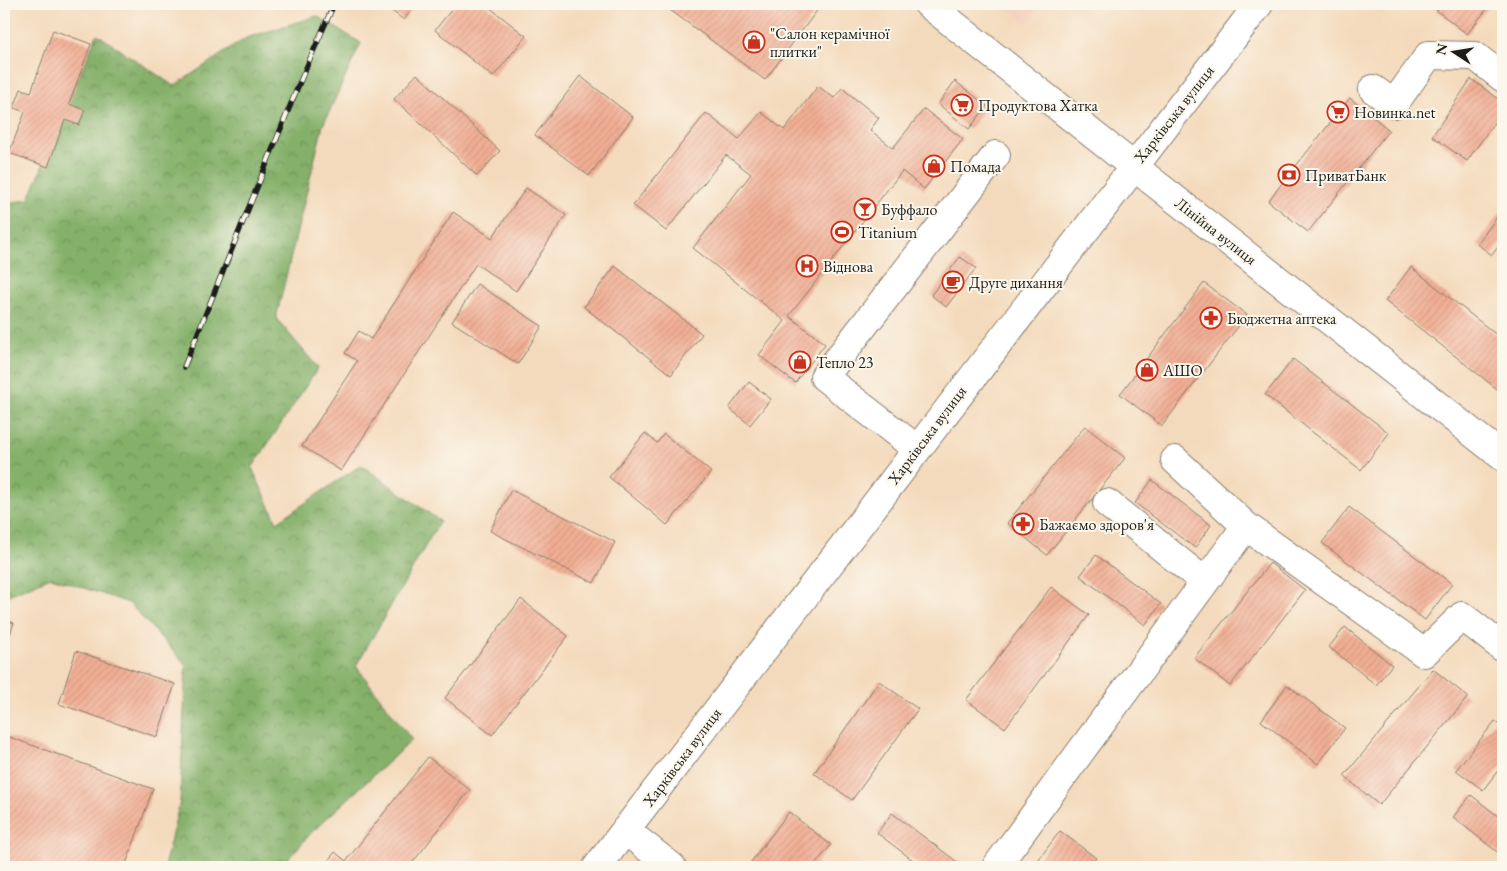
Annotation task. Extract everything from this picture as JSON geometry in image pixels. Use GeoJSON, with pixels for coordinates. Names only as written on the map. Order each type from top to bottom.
{"type":"FeatureCollection","features":[{"type":"Feature","properties":{"kind":"main road","name":"Лінійна вулиця"},"geometry":{"type":"LineString","coordinates":[[928,4],[1503,457]]}},
{"type":"Feature","properties":{"kind":"main road","name":"Харківська вулиця"},"geometry":{"type":"LineString","coordinates":[[597,867],[1259,4]]}},
{"type":"Feature","properties":{"kind":"main road"},"geometry":{"type":"LineString","coordinates":[[1373,89],[1394,104],[1429,55],[1475,56],[1503,78]]}},
{"type":"Feature","properties":{"kind":"main road"},"geometry":{"type":"LineString","coordinates":[[917,449],[824,377],[996,154]]}},
{"type":"Feature","properties":{"kind":"main road"},"geometry":{"type":"LineString","coordinates":[[1175,460],[1246,526],[1424,653],[1462,616],[1503,648]]}},
{"type":"Feature","properties":{"kind":"main road"},"geometry":{"type":"LineString","coordinates":[[1107,503],[1205,582]]}},
{"type":"Feature","properties":{"kind":"main road"},"geometry":{"type":"LineString","coordinates":[[996,867],[1246,526]]}},
{"type":"Feature","properties":{"kind":"main road"},"geometry":{"type":"LineString","coordinates":[[626,830],[672,867]]}},
{"type":"Feature","properties":{"kind":"shaded area"},"geometry":{"type":"Polygon","coordinates":[[[1003,4],[1042,4],[1027,24],[1003,4]]]}},
{"type":"Feature","properties":{"kind":"green space"},"geometry":{"type":"Polygon","coordinates":[[[317,16],[361,43],[323,125],[276,318],[318,368],[252,468],[277,522],[361,465],[440,521],[356,666],[412,740],[312,832],[281,867],[220,867],[215,861],[208,867],[164,867],[180,801],[186,665],[129,603],[51,577],[4,597],[4,204],[29,199],[97,34],[174,86],[246,38],[317,16]]]}},
{"type":"Feature","properties":{"kind":"building"},"geometry":{"type":"Polygon","coordinates":[[[382,4],[416,4],[404,20],[382,4]]]}},
{"type":"Feature","properties":{"kind":"building"},"geometry":{"type":"Polygon","coordinates":[[[456,4],[485,4],[526,36],[493,77],[435,30],[456,4]]]}},
{"type":"Feature","properties":{"kind":"building","name":"\"Салон керамічної плитки\""},"geometry":{"type":"Polygon","coordinates":[[[662,4],[822,4],[765,80],[662,4]]]}},
{"type":"Feature","properties":{"kind":"building"},"geometry":{"type":"Polygon","coordinates":[[[1441,4],[1491,4],[1467,34],[1436,10],[1441,4]]]}},
{"type":"Feature","properties":{"kind":"building"},"geometry":{"type":"Polygon","coordinates":[[[53,30],[91,44],[69,104],[85,110],[79,125],[65,120],[48,167],[9,153],[25,112],[14,108],[21,89],[31,92],[53,30]]]}},
{"type":"Feature","properties":{"kind":"building"},"geometry":{"type":"Polygon","coordinates":[[[417,74],[500,151],[477,176],[394,99],[417,74]]]}},
{"type":"Feature","properties":{"kind":"building"},"geometry":{"type":"Polygon","coordinates":[[[580,76],[633,117],[589,176],[535,135],[580,76]]]}},
{"type":"Feature","properties":{"kind":"building"},"geometry":{"type":"Polygon","coordinates":[[[1471,79],[1503,102],[1503,110],[1467,161],[1432,136],[1471,79]]]}},
{"type":"Feature","properties":{"kind":"building","name":"Продуктова Хатка"},"geometry":{"type":"Polygon","coordinates":[[[955,81],[987,106],[969,129],[938,104],[955,81]]]}},
{"type":"Feature","properties":{"kind":"building"},"geometry":{"type":"Polygon","coordinates":[[[818,86],[834,98],[842,88],[879,118],[870,130],[893,148],[924,109],[963,139],[924,189],[902,171],[789,316],[825,344],[795,383],[759,355],[785,321],[693,248],[751,174],[726,155],[666,231],[633,205],[706,113],[739,139],[761,112],[784,130],[818,86]]]}},
{"type":"Feature","properties":{"kind":"building"},"geometry":{"type":"Polygon","coordinates":[[[1350,98],[1389,130],[1308,232],[1268,201],[1350,98]]]}},
{"type":"Feature","properties":{"kind":"building"},"geometry":{"type":"Polygon","coordinates":[[[526,188],[566,215],[516,291],[476,264],[341,471],[302,446],[357,361],[345,353],[359,331],[371,339],[453,212],[492,238],[526,188]]]}},
{"type":"Feature","properties":{"kind":"building"},"geometry":{"type":"Polygon","coordinates":[[[1503,209],[1503,240],[1492,255],[1477,244],[1503,209]]]}},
{"type":"Feature","properties":{"kind":"building","name":"Друге дихання"},"geometry":{"type":"Polygon","coordinates":[[[960,257],[976,268],[946,307],[931,295],[960,257]]]}},
{"type":"Feature","properties":{"kind":"building"},"geometry":{"type":"Polygon","coordinates":[[[615,266],[702,334],[671,375],[584,307],[615,266]]]}},
{"type":"Feature","properties":{"kind":"building"},"geometry":{"type":"Polygon","coordinates":[[[1411,267],[1503,340],[1503,380],[1497,389],[1385,301],[1411,267]]]}},
{"type":"Feature","properties":{"kind":"building"},"geometry":{"type":"Polygon","coordinates":[[[1204,283],[1247,315],[1162,426],[1120,394],[1204,283]]]}},
{"type":"Feature","properties":{"kind":"building"},"geometry":{"type":"Polygon","coordinates":[[[477,284],[542,326],[518,364],[452,322],[477,284]]]}},
{"type":"Feature","properties":{"kind":"building"},"geometry":{"type":"Polygon","coordinates":[[[1293,359],[1389,433],[1361,470],[1265,395],[1293,359]]]}},
{"type":"Feature","properties":{"kind":"building"},"geometry":{"type":"Polygon","coordinates":[[[749,382],[771,399],[750,425],[729,408],[749,382]]]}},
{"type":"Feature","properties":{"kind":"building"},"geometry":{"type":"Polygon","coordinates":[[[1085,426],[1125,458],[1047,555],[1007,523],[1085,426]]]}},
{"type":"Feature","properties":{"kind":"building"},"geometry":{"type":"Polygon","coordinates":[[[645,433],[657,443],[664,434],[711,472],[667,525],[609,477],[645,433]]]}},
{"type":"Feature","properties":{"kind":"building"},"geometry":{"type":"Polygon","coordinates":[[[1152,480],[1211,525],[1195,548],[1135,503],[1152,480]]]}},
{"type":"Feature","properties":{"kind":"building"},"geometry":{"type":"Polygon","coordinates":[[[511,490],[615,542],[594,583],[490,531],[511,490]]]}},
{"type":"Feature","properties":{"kind":"building"},"geometry":{"type":"Polygon","coordinates":[[[1349,507],[1452,584],[1425,620],[1322,543],[1349,507]]]}},
{"type":"Feature","properties":{"kind":"building"},"geometry":{"type":"Polygon","coordinates":[[[1096,555],[1161,604],[1145,625],[1080,576],[1096,555]]]}},
{"type":"Feature","properties":{"kind":"building"},"geometry":{"type":"Polygon","coordinates":[[[1270,563],[1305,590],[1230,686],[1194,658],[1270,563]]]}},
{"type":"Feature","properties":{"kind":"building"},"geometry":{"type":"Polygon","coordinates":[[[1051,587],[1089,615],[1005,728],[966,700],[1051,587]]]}},
{"type":"Feature","properties":{"kind":"building"},"geometry":{"type":"Polygon","coordinates":[[[521,599],[568,636],[492,735],[445,698],[521,599]]]}},
{"type":"Feature","properties":{"kind":"building"},"geometry":{"type":"Polygon","coordinates":[[[4,619],[14,623],[4,652],[4,619]]]}},
{"type":"Feature","properties":{"kind":"building"},"geometry":{"type":"Polygon","coordinates":[[[1345,627],[1392,665],[1376,685],[1329,647],[1345,627]]]}},
{"type":"Feature","properties":{"kind":"building"},"geometry":{"type":"Polygon","coordinates":[[[76,651],[175,684],[157,737],[59,704],[76,651]]]}},
{"type":"Feature","properties":{"kind":"building"},"geometry":{"type":"Polygon","coordinates":[[[1433,669],[1468,697],[1379,805],[1344,776],[1433,669]]]}},
{"type":"Feature","properties":{"kind":"building"},"geometry":{"type":"Polygon","coordinates":[[[879,681],[918,709],[852,800],[814,773],[879,681]]]}},
{"type":"Feature","properties":{"kind":"building"},"geometry":{"type":"Polygon","coordinates":[[[1287,685],[1345,728],[1318,764],[1261,721],[1287,685]]]}},
{"type":"Feature","properties":{"kind":"building"},"geometry":{"type":"Polygon","coordinates":[[[1495,721],[1503,727],[1503,764],[1483,790],[1456,770],[1495,721]]]}},
{"type":"Feature","properties":{"kind":"building"},"geometry":{"type":"Polygon","coordinates":[[[4,735],[153,789],[125,867],[4,867],[4,735]]]}},
{"type":"Feature","properties":{"kind":"building"},"geometry":{"type":"Polygon","coordinates":[[[428,757],[470,790],[409,867],[323,867],[335,852],[346,861],[428,757]]]}},
{"type":"Feature","properties":{"kind":"building"},"geometry":{"type":"Polygon","coordinates":[[[1471,795],[1503,820],[1503,851],[1501,855],[1453,817],[1471,795]]]}},
{"type":"Feature","properties":{"kind":"building"},"geometry":{"type":"Polygon","coordinates":[[[789,812],[831,845],[813,867],[747,867],[789,812]]]}},
{"type":"Feature","properties":{"kind":"building"},"geometry":{"type":"Polygon","coordinates":[[[892,813],[964,867],[922,867],[877,833],[892,813]]]}},
{"type":"Feature","properties":{"kind":"building"},"geometry":{"type":"Polygon","coordinates":[[[1060,831],[1096,858],[1088,867],[1033,867],[1060,831]]]}},
{"type":"Feature","properties":{"kind":"railway"},"geometry":{"type":"LineString","coordinates":[[184,367],[299,84],[334,4]]}},
{"type":"Feature","properties":{"kind":"place","name":"\"Салон керамічної плитки\""},"geometry":{"type":"Point","coordinates":[754,42]}},
{"type":"Feature","properties":{"kind":"place","name":"Продуктова Хатка"},"geometry":{"type":"Point","coordinates":[962,105]}},
{"type":"Feature","properties":{"kind":"place","name":"Новинка.net"},"geometry":{"type":"Point","coordinates":[1338,112]}},
{"type":"Feature","properties":{"kind":"place","name":"Помада"},"geometry":{"type":"Point","coordinates":[934,166]}},
{"type":"Feature","properties":{"kind":"place","name":"ПриватБанк"},"geometry":{"type":"Point","coordinates":[1289,175]}},
{"type":"Feature","properties":{"kind":"place","name":"Буффало"},"geometry":{"type":"Point","coordinates":[865,209]}},
{"type":"Feature","properties":{"kind":"place","name":"Titanium"},"geometry":{"type":"Point","coordinates":[842,232]}},
{"type":"Feature","properties":{"kind":"place","name":"Віднова"},"geometry":{"type":"Point","coordinates":[807,266]}},
{"type":"Feature","properties":{"kind":"place","name":"Друге дихання"},"geometry":{"type":"Point","coordinates":[953,282]}},
{"type":"Feature","properties":{"kind":"place","name":"Бюджетна аптека"},"geometry":{"type":"Point","coordinates":[1211,318]}},
{"type":"Feature","properties":{"kind":"place","name":"Тепло 23"},"geometry":{"type":"Point","coordinates":[800,362]}},
{"type":"Feature","properties":{"kind":"place","name":"АШО"},"geometry":{"type":"Point","coordinates":[1147,370]}},
{"type":"Feature","properties":{"kind":"place","name":"Бажаємо здоров'я"},"geometry":{"type":"Point","coordinates":[1023,524]}}]}
